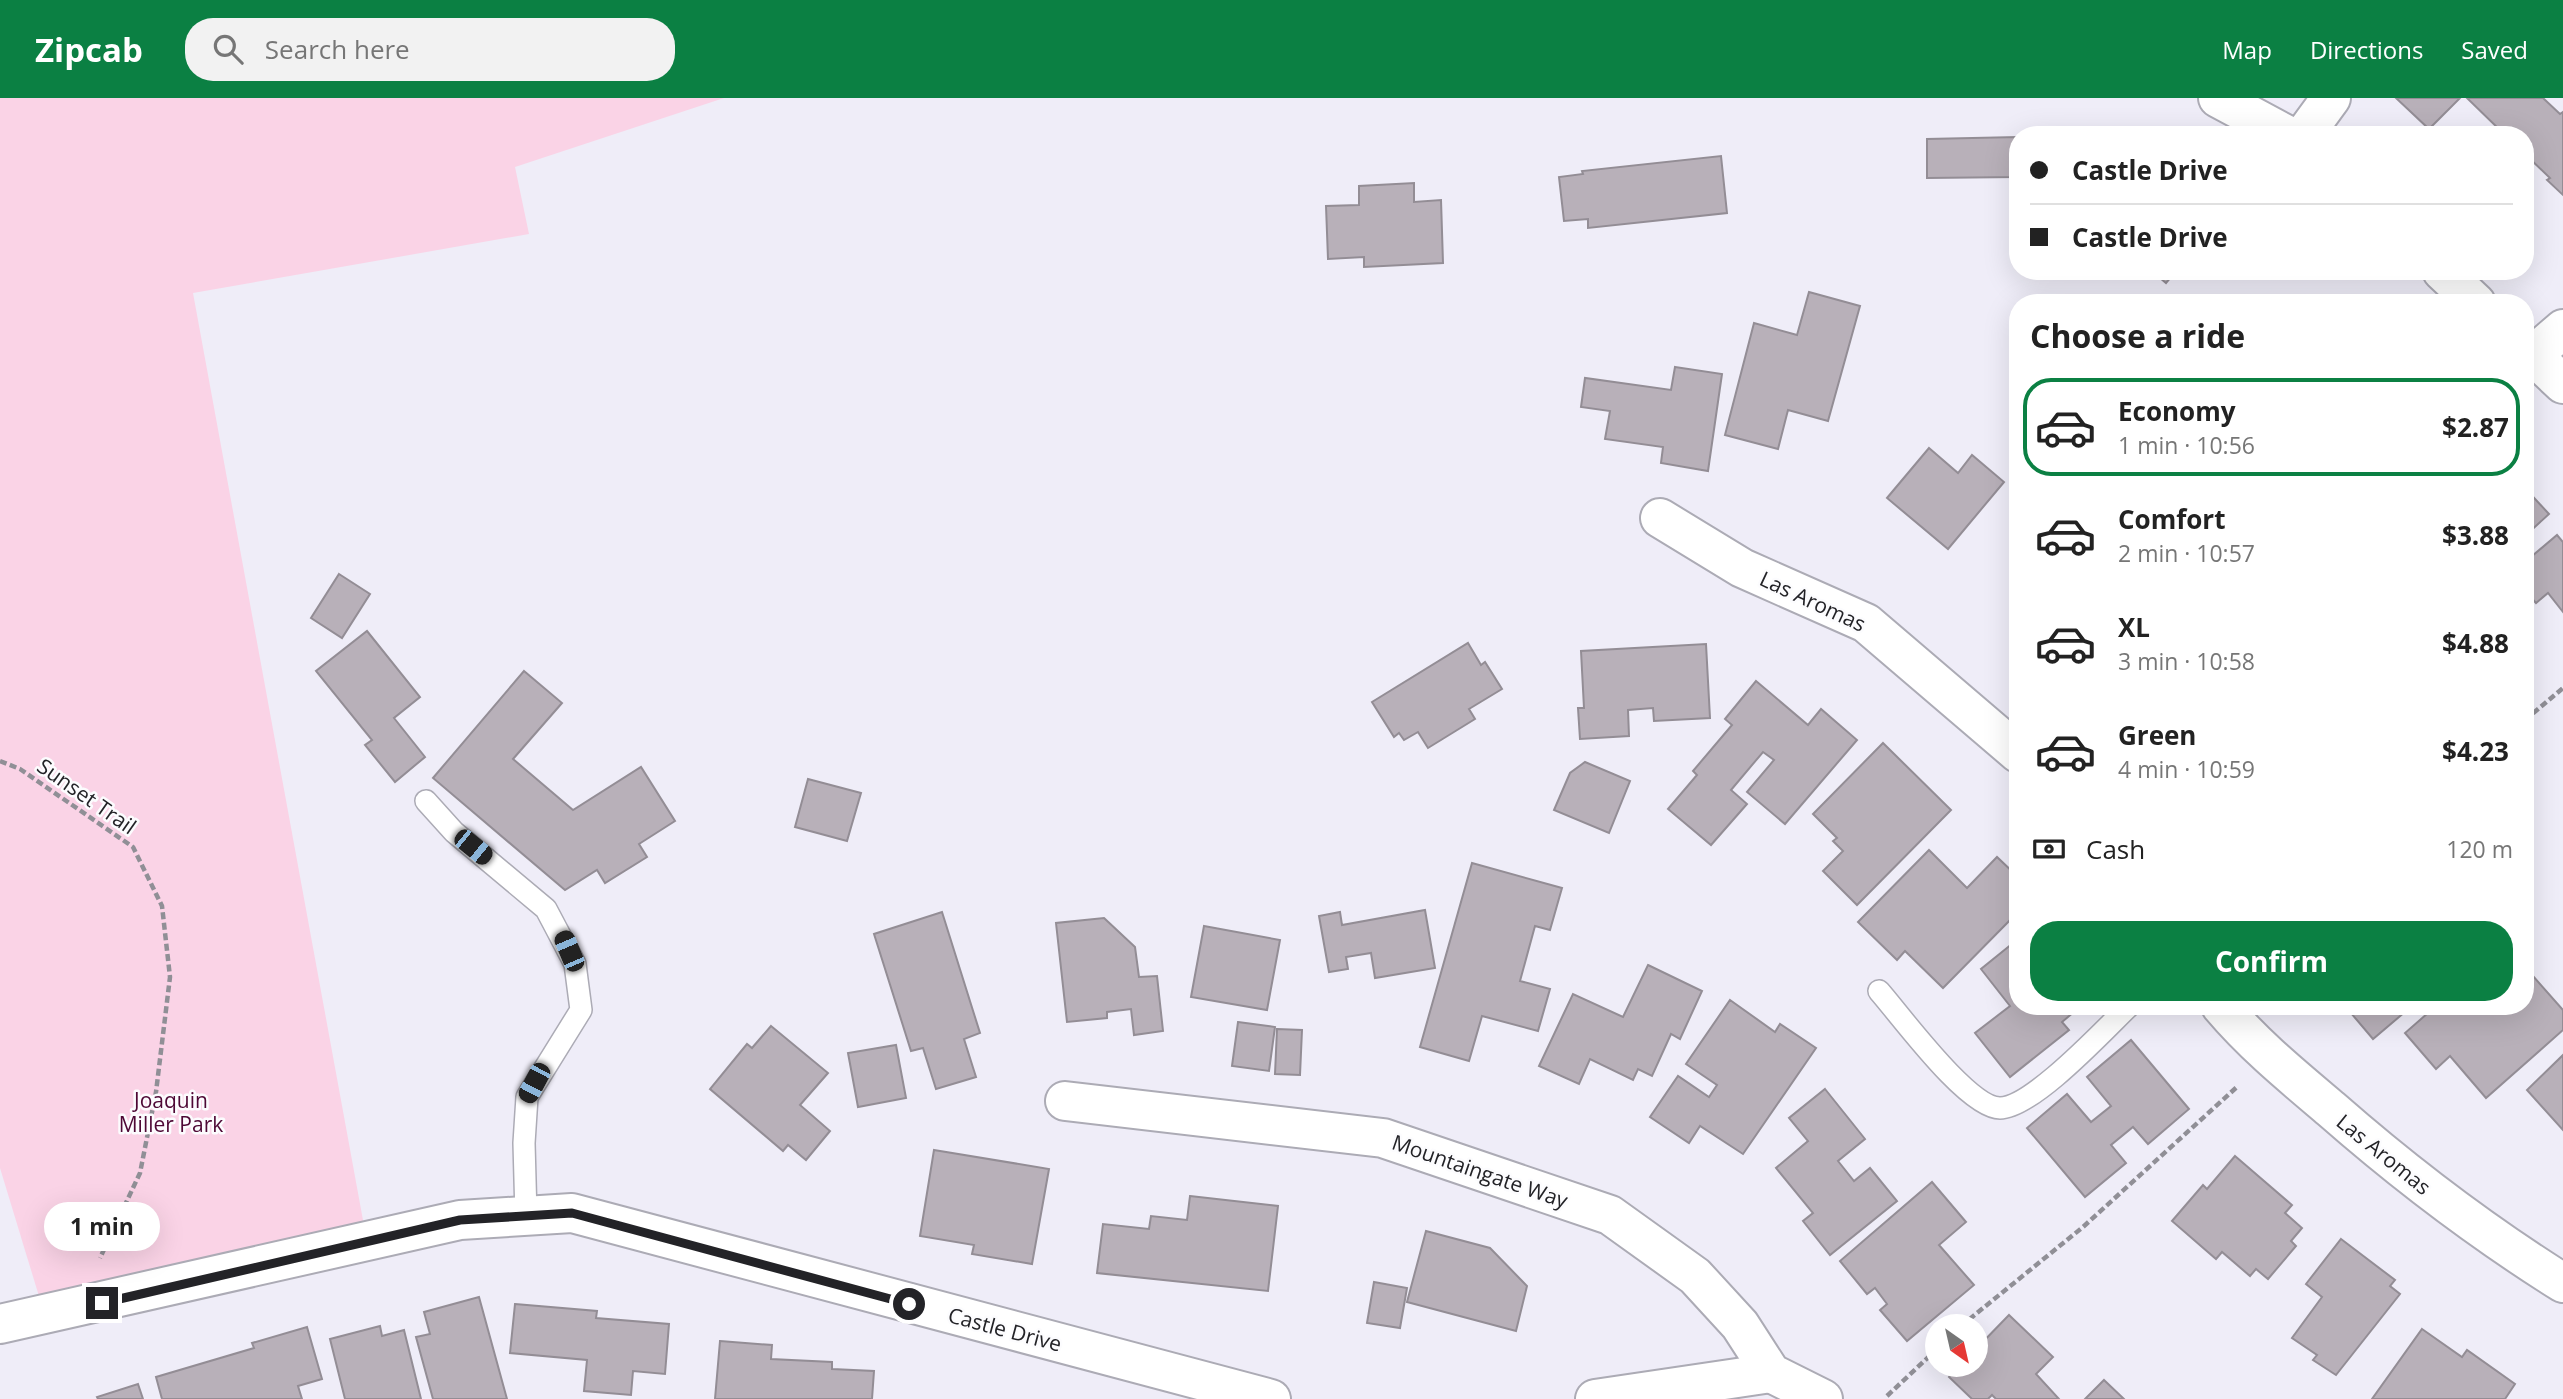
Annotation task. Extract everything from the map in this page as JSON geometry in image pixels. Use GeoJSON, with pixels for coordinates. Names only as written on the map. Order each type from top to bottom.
{"type":"FeatureCollection","features":[{"type":"Feature","properties":{"kind":"street"},"geometry":{"type":"LineString","coordinates":[[2218,98],[2270,126]]}},
{"type":"Feature","properties":{"kind":"street"},"geometry":{"type":"LineString","coordinates":[[2310,126],[2330,98]]}},
{"type":"Feature","properties":{"kind":"street"},"geometry":{"type":"LineString","coordinates":[[2452,280],[2466,294]]}},
{"type":"Feature","properties":{"kind":"street"},"geometry":{"type":"LineString","coordinates":[[2534,348],[2563,329]]}},
{"type":"Feature","properties":{"kind":"street"},"geometry":{"type":"LineString","coordinates":[[2534,356],[2563,384]]}},
{"type":"Feature","properties":{"kind":"street","name":"Las Aromas"},"geometry":{"type":"LineString","coordinates":[[1660,518],[1742,568],[1866,623],[2009,745]]}},
{"type":"Feature","properties":{"kind":"street","name":"Las Aromas"},"geometry":{"type":"LineString","coordinates":[[2229,1015],[2251,1040],[2395,1165],[2488,1236],[2563,1283]]}},
{"type":"Feature","properties":{"kind":"street","name":"Mountaingate Way"},"geometry":{"type":"LineString","coordinates":[[1065,1101],[1383,1138],[1610,1215],[1695,1276],[1740,1325],[1771,1373]]}},
{"type":"Feature","properties":{"kind":"street","name":"Castle Drive"},"geometry":{"type":"LineString","coordinates":[[0,1324],[76,1309],[460,1220],[572,1213],[1271,1399]]}},
{"type":"Feature","properties":{"kind":"street"},"geometry":{"type":"LineString","coordinates":[[1594,1399],[1771,1373],[1823,1399]]}},
{"type":"Feature","properties":{"kind":"lane"},"geometry":{"type":"LineString","coordinates":[[426,802],[454,832],[546,909],[575,964],[581,1010],[527,1097],[524,1143],[526,1216]]}},
{"type":"Feature","properties":{"kind":"lane"},"geometry":{"type":"LineString","coordinates":[[1879,991],[1958,1083],[1984,1104],[1999,1108],[2018,1105],[2036,1093],[2119,1015]]}},
{"type":"Feature","properties":{"kind":"path"},"geometry":{"type":"LineString","coordinates":[[2534,712],[2563,688]]}},
{"type":"Feature","properties":{"kind":"path","name":"Sunset Trail"},"geometry":{"type":"LineString","coordinates":[[0,761],[20,769],[134,847],[162,906],[170,977],[156,1092],[140,1173],[76,1309]]}},
{"type":"Feature","properties":{"kind":"path"},"geometry":{"type":"LineString","coordinates":[[1976,1314],[2083,1227],[2244,1082]]}},
{"type":"Feature","properties":{"kind":"path"},"geometry":{"type":"LineString","coordinates":[[1887,1396],[1925,1360]]}},
{"type":"Feature","properties":{"kind":"green space","name":"Joaquin Miller Park"},"geometry":{"type":"Polygon","coordinates":[[[0,98],[724,98],[515,167],[529,234],[193,293],[367,1242],[45,1316],[0,1168],[0,98]]]}},
{"type":"Feature","properties":{"kind":"building"},"geometry":{"type":"Polygon","coordinates":[[[2396,98],[2460,98],[2432,126],[2426,126],[2396,98]]]}},
{"type":"Feature","properties":{"kind":"building"},"geometry":{"type":"Polygon","coordinates":[[[2467,98],[2543,98],[2560,114],[2563,112],[2563,195],[2534,163],[2534,126],[2496,126],[2467,98]]]}},
{"type":"Feature","properties":{"kind":"building"},"geometry":{"type":"Polygon","coordinates":[[[2009,137],[2009,177],[1927,178],[1927,139],[2009,137]]]}},
{"type":"Feature","properties":{"kind":"building"},"geometry":{"type":"Polygon","coordinates":[[[1721,156],[1727,213],[1588,228],[1588,219],[1564,221],[1559,177],[1583,174],[1582,171],[1721,156]]]}},
{"type":"Feature","properties":{"kind":"building"},"geometry":{"type":"Polygon","coordinates":[[[1414,183],[1414,202],[1441,200],[1443,263],[1364,267],[1364,257],[1328,259],[1326,206],[1359,205],[1359,186],[1414,183]]]}},
{"type":"Feature","properties":{"kind":"building"},"geometry":{"type":"Polygon","coordinates":[[[1809,292],[1860,306],[1828,421],[1788,410],[1778,449],[1725,435],[1754,323],[1797,335],[1809,292]]]}},
{"type":"Feature","properties":{"kind":"building"},"geometry":{"type":"Polygon","coordinates":[[[1675,367],[1722,374],[1708,471],[1661,463],[1663,447],[1605,439],[1610,411],[1581,407],[1585,378],[1671,390],[1675,367]]]}},
{"type":"Feature","properties":{"kind":"building"},"geometry":{"type":"Polygon","coordinates":[[[1929,448],[1958,473],[1972,455],[2004,482],[1948,549],[1887,498],[1929,448]]]}},
{"type":"Feature","properties":{"kind":"building"},"geometry":{"type":"Polygon","coordinates":[[[2534,498],[2549,514],[2534,528],[2534,498]]]}},
{"type":"Feature","properties":{"kind":"building"},"geometry":{"type":"Polygon","coordinates":[[[2557,535],[2563,542],[2563,612],[2548,593],[2536,603],[2534,601],[2534,554],[2557,535]]]}},
{"type":"Feature","properties":{"kind":"building"},"geometry":{"type":"Polygon","coordinates":[[[339,574],[370,594],[342,638],[311,618],[339,574]]]}},
{"type":"Feature","properties":{"kind":"building"},"geometry":{"type":"Polygon","coordinates":[[[367,631],[420,697],[394,718],[425,757],[395,782],[365,745],[372,740],[316,671],[367,631]]]}},
{"type":"Feature","properties":{"kind":"building"},"geometry":{"type":"Polygon","coordinates":[[[1468,643],[1481,665],[1485,662],[1502,689],[1469,709],[1475,719],[1428,748],[1418,732],[1404,740],[1399,733],[1394,737],[1372,702],[1468,643]]]}},
{"type":"Feature","properties":{"kind":"building"},"geometry":{"type":"Polygon","coordinates":[[[1706,644],[1710,718],[1654,721],[1653,708],[1628,710],[1629,736],[1580,739],[1578,708],[1584,708],[1581,651],[1706,644]]]}},
{"type":"Feature","properties":{"kind":"building"},"geometry":{"type":"Polygon","coordinates":[[[524,671],[562,703],[513,759],[573,810],[641,767],[675,821],[639,844],[647,857],[605,883],[597,870],[565,890],[433,778],[524,671]]]}},
{"type":"Feature","properties":{"kind":"building"},"geometry":{"type":"Polygon","coordinates":[[[1756,681],[1808,725],[1821,709],[1857,740],[1785,824],[1747,792],[1774,760],[1763,752],[1731,790],[1747,804],[1711,845],[1668,809],[1697,775],[1693,771],[1732,725],[1725,719],[1756,681]]]}},
{"type":"Feature","properties":{"kind":"building"},"geometry":{"type":"Polygon","coordinates":[[[1883,743],[1951,810],[1857,905],[1823,871],[1843,851],[1833,841],[1837,838],[1813,814],[1883,743]]]}},
{"type":"Feature","properties":{"kind":"building"},"geometry":{"type":"Polygon","coordinates":[[[1585,762],[1630,781],[1609,833],[1554,810],[1570,773],[1585,762]]]}},
{"type":"Feature","properties":{"kind":"building"},"geometry":{"type":"Polygon","coordinates":[[[808,779],[861,793],[847,841],[795,827],[808,779]]]}},
{"type":"Feature","properties":{"kind":"building"},"geometry":{"type":"Polygon","coordinates":[[[1929,850],[1967,888],[1997,857],[2009,868],[2009,921],[1943,988],[1905,951],[1897,960],[1858,922],[1929,850]]]}},
{"type":"Feature","properties":{"kind":"building"},"geometry":{"type":"Polygon","coordinates":[[[1472,863],[1562,888],[1550,930],[1535,926],[1520,981],[1550,989],[1538,1031],[1482,1016],[1469,1061],[1420,1047],[1472,863]]]}},
{"type":"Feature","properties":{"kind":"building"},"geometry":{"type":"Polygon","coordinates":[[[1425,910],[1435,968],[1375,978],[1371,953],[1346,957],[1348,969],[1329,972],[1319,916],[1340,912],[1342,925],[1425,910]]]}},
{"type":"Feature","properties":{"kind":"building"},"geometry":{"type":"Polygon","coordinates":[[[942,912],[980,1033],[964,1039],[976,1077],[936,1089],[923,1048],[911,1051],[874,934],[942,912]]]}},
{"type":"Feature","properties":{"kind":"building"},"geometry":{"type":"Polygon","coordinates":[[[1104,918],[1135,947],[1139,977],[1157,976],[1163,1031],[1134,1035],[1131,1009],[1107,1012],[1107,1018],[1067,1022],[1056,923],[1104,918]]]}},
{"type":"Feature","properties":{"kind":"building"},"geometry":{"type":"Polygon","coordinates":[[[1204,926],[1280,940],[1267,1010],[1191,997],[1204,926]]]}},
{"type":"Feature","properties":{"kind":"building"},"geometry":{"type":"Polygon","coordinates":[[[2009,946],[2009,1005],[1981,969],[2009,946]]]}},
{"type":"Feature","properties":{"kind":"building"},"geometry":{"type":"Polygon","coordinates":[[[1648,965],[1702,991],[1680,1039],[1671,1034],[1652,1076],[1638,1069],[1633,1080],[1590,1059],[1579,1084],[1539,1066],[1573,994],[1623,1017],[1648,965]]]}},
{"type":"Feature","properties":{"kind":"building"},"geometry":{"type":"Polygon","coordinates":[[[2534,977],[2563,1010],[2563,1030],[2486,1098],[2450,1056],[2436,1069],[2405,1033],[2426,1015],[2534,1015],[2534,977]]]}},
{"type":"Feature","properties":{"kind":"building"},"geometry":{"type":"Polygon","coordinates":[[[1730,1000],[1775,1032],[1780,1024],[1816,1048],[1743,1154],[1700,1126],[1689,1143],[1650,1117],[1678,1076],[1709,1097],[1717,1085],[1686,1064],[1730,1000]]]}},
{"type":"Feature","properties":{"kind":"building"},"geometry":{"type":"Polygon","coordinates":[[[2009,1007],[2009,1015],[2070,1015],[2062,1022],[2069,1030],[2010,1077],[1975,1033],[2009,1007]]]}},
{"type":"Feature","properties":{"kind":"building"},"geometry":{"type":"Polygon","coordinates":[[[2353,1015],[2401,1015],[2373,1039],[2353,1015]]]}},
{"type":"Feature","properties":{"kind":"building"},"geometry":{"type":"Polygon","coordinates":[[[1238,1022],[1275,1027],[1269,1071],[1232,1066],[1238,1022]]]}},
{"type":"Feature","properties":{"kind":"building"},"geometry":{"type":"Polygon","coordinates":[[[771,1026],[828,1073],[800,1105],[830,1131],[806,1160],[788,1145],[783,1151],[710,1089],[747,1044],[752,1048],[771,1026]]]}},
{"type":"Feature","properties":{"kind":"building"},"geometry":{"type":"Polygon","coordinates":[[[1277,1029],[1302,1030],[1300,1075],[1275,1074],[1277,1029]]]}},
{"type":"Feature","properties":{"kind":"building"},"geometry":{"type":"Polygon","coordinates":[[[2131,1040],[2189,1109],[2148,1144],[2133,1127],[2111,1145],[2126,1163],[2085,1197],[2027,1128],[2067,1094],[2091,1122],[2111,1106],[2087,1077],[2131,1040]]]}},
{"type":"Feature","properties":{"kind":"building"},"geometry":{"type":"Polygon","coordinates":[[[896,1045],[906,1098],[858,1107],[848,1053],[896,1045]]]}},
{"type":"Feature","properties":{"kind":"building"},"geometry":{"type":"Polygon","coordinates":[[[2563,1055],[2563,1130],[2527,1090],[2563,1055]]]}},
{"type":"Feature","properties":{"kind":"building"},"geometry":{"type":"Polygon","coordinates":[[[1825,1089],[1865,1139],[1838,1161],[1854,1181],[1870,1168],[1897,1201],[1830,1255],[1803,1221],[1813,1213],[1776,1168],[1808,1141],[1789,1118],[1825,1089]]]}},
{"type":"Feature","properties":{"kind":"building"},"geometry":{"type":"Polygon","coordinates":[[[934,1150],[1049,1169],[1032,1264],[972,1254],[974,1245],[920,1236],[934,1150]]]}},
{"type":"Feature","properties":{"kind":"building"},"geometry":{"type":"Polygon","coordinates":[[[2235,1156],[2292,1205],[2285,1213],[2302,1228],[2291,1241],[2296,1246],[2268,1279],[2256,1269],[2250,1276],[2222,1252],[2216,1259],[2172,1221],[2203,1185],[2207,1189],[2235,1156]]]}},
{"type":"Feature","properties":{"kind":"building"},"geometry":{"type":"Polygon","coordinates":[[[1932,1182],[1966,1222],[1939,1245],[1974,1285],[1939,1314],[1925,1314],[1925,1326],[1907,1341],[1880,1310],[1887,1304],[1875,1288],[1867,1294],[1840,1261],[1932,1182]]]}},
{"type":"Feature","properties":{"kind":"building"},"geometry":{"type":"Polygon","coordinates":[[[1190,1196],[1278,1206],[1268,1291],[1097,1273],[1103,1224],[1149,1229],[1151,1216],[1187,1220],[1190,1196]]]}},
{"type":"Feature","properties":{"kind":"building"},"geometry":{"type":"Polygon","coordinates":[[[1426,1231],[1490,1248],[1527,1286],[1516,1331],[1407,1302],[1426,1231]]]}},
{"type":"Feature","properties":{"kind":"building"},"geometry":{"type":"Polygon","coordinates":[[[2341,1239],[2395,1280],[2390,1286],[2400,1294],[2336,1375],[2313,1360],[2317,1355],[2292,1338],[2322,1297],[2306,1284],[2341,1239]]]}},
{"type":"Feature","properties":{"kind":"building"},"geometry":{"type":"Polygon","coordinates":[[[1374,1282],[1407,1288],[1400,1328],[1367,1323],[1374,1282]]]}},
{"type":"Feature","properties":{"kind":"building"},"geometry":{"type":"Polygon","coordinates":[[[479,1297],[507,1399],[433,1399],[416,1337],[430,1334],[424,1312],[479,1297]]]}},
{"type":"Feature","properties":{"kind":"building"},"geometry":{"type":"Polygon","coordinates":[[[515,1304],[597,1311],[596,1318],[669,1324],[665,1374],[633,1371],[631,1395],[584,1391],[587,1360],[510,1353],[515,1304]]]}},
{"type":"Feature","properties":{"kind":"building"},"geometry":{"type":"Polygon","coordinates":[[[2009,1315],[2053,1357],[2036,1374],[2059,1399],[1996,1399],[1992,1395],[1988,1399],[1972,1399],[1949,1377],[1988,1377],[1988,1337],[2009,1315]]]}},
{"type":"Feature","properties":{"kind":"building"},"geometry":{"type":"Polygon","coordinates":[[[380,1326],[382,1336],[404,1330],[421,1399],[345,1399],[330,1339],[380,1326]]]}},
{"type":"Feature","properties":{"kind":"building"},"geometry":{"type":"Polygon","coordinates":[[[307,1327],[322,1379],[298,1386],[302,1399],[162,1399],[156,1377],[254,1348],[252,1343],[307,1327]]]}},
{"type":"Feature","properties":{"kind":"building"},"geometry":{"type":"Polygon","coordinates":[[[2422,1329],[2462,1357],[2467,1350],[2515,1384],[2505,1399],[2372,1399],[2422,1329]]]}},
{"type":"Feature","properties":{"kind":"building"},"geometry":{"type":"Polygon","coordinates":[[[720,1341],[772,1345],[771,1359],[832,1362],[832,1369],[874,1371],[872,1399],[715,1399],[720,1341]]]}},
{"type":"Feature","properties":{"kind":"building"},"geometry":{"type":"Polygon","coordinates":[[[2104,1380],[2124,1399],[2085,1399],[2104,1380]]]}},
{"type":"Feature","properties":{"kind":"building"},"geometry":{"type":"Polygon","coordinates":[[[138,1384],[143,1399],[97,1397],[138,1384]]]}},
{"type":"Feature","properties":{"kind":"route"},"geometry":{"type":"LineString","coordinates":[[102,1303],[460,1220],[572,1213],[909,1304]]}}]}
